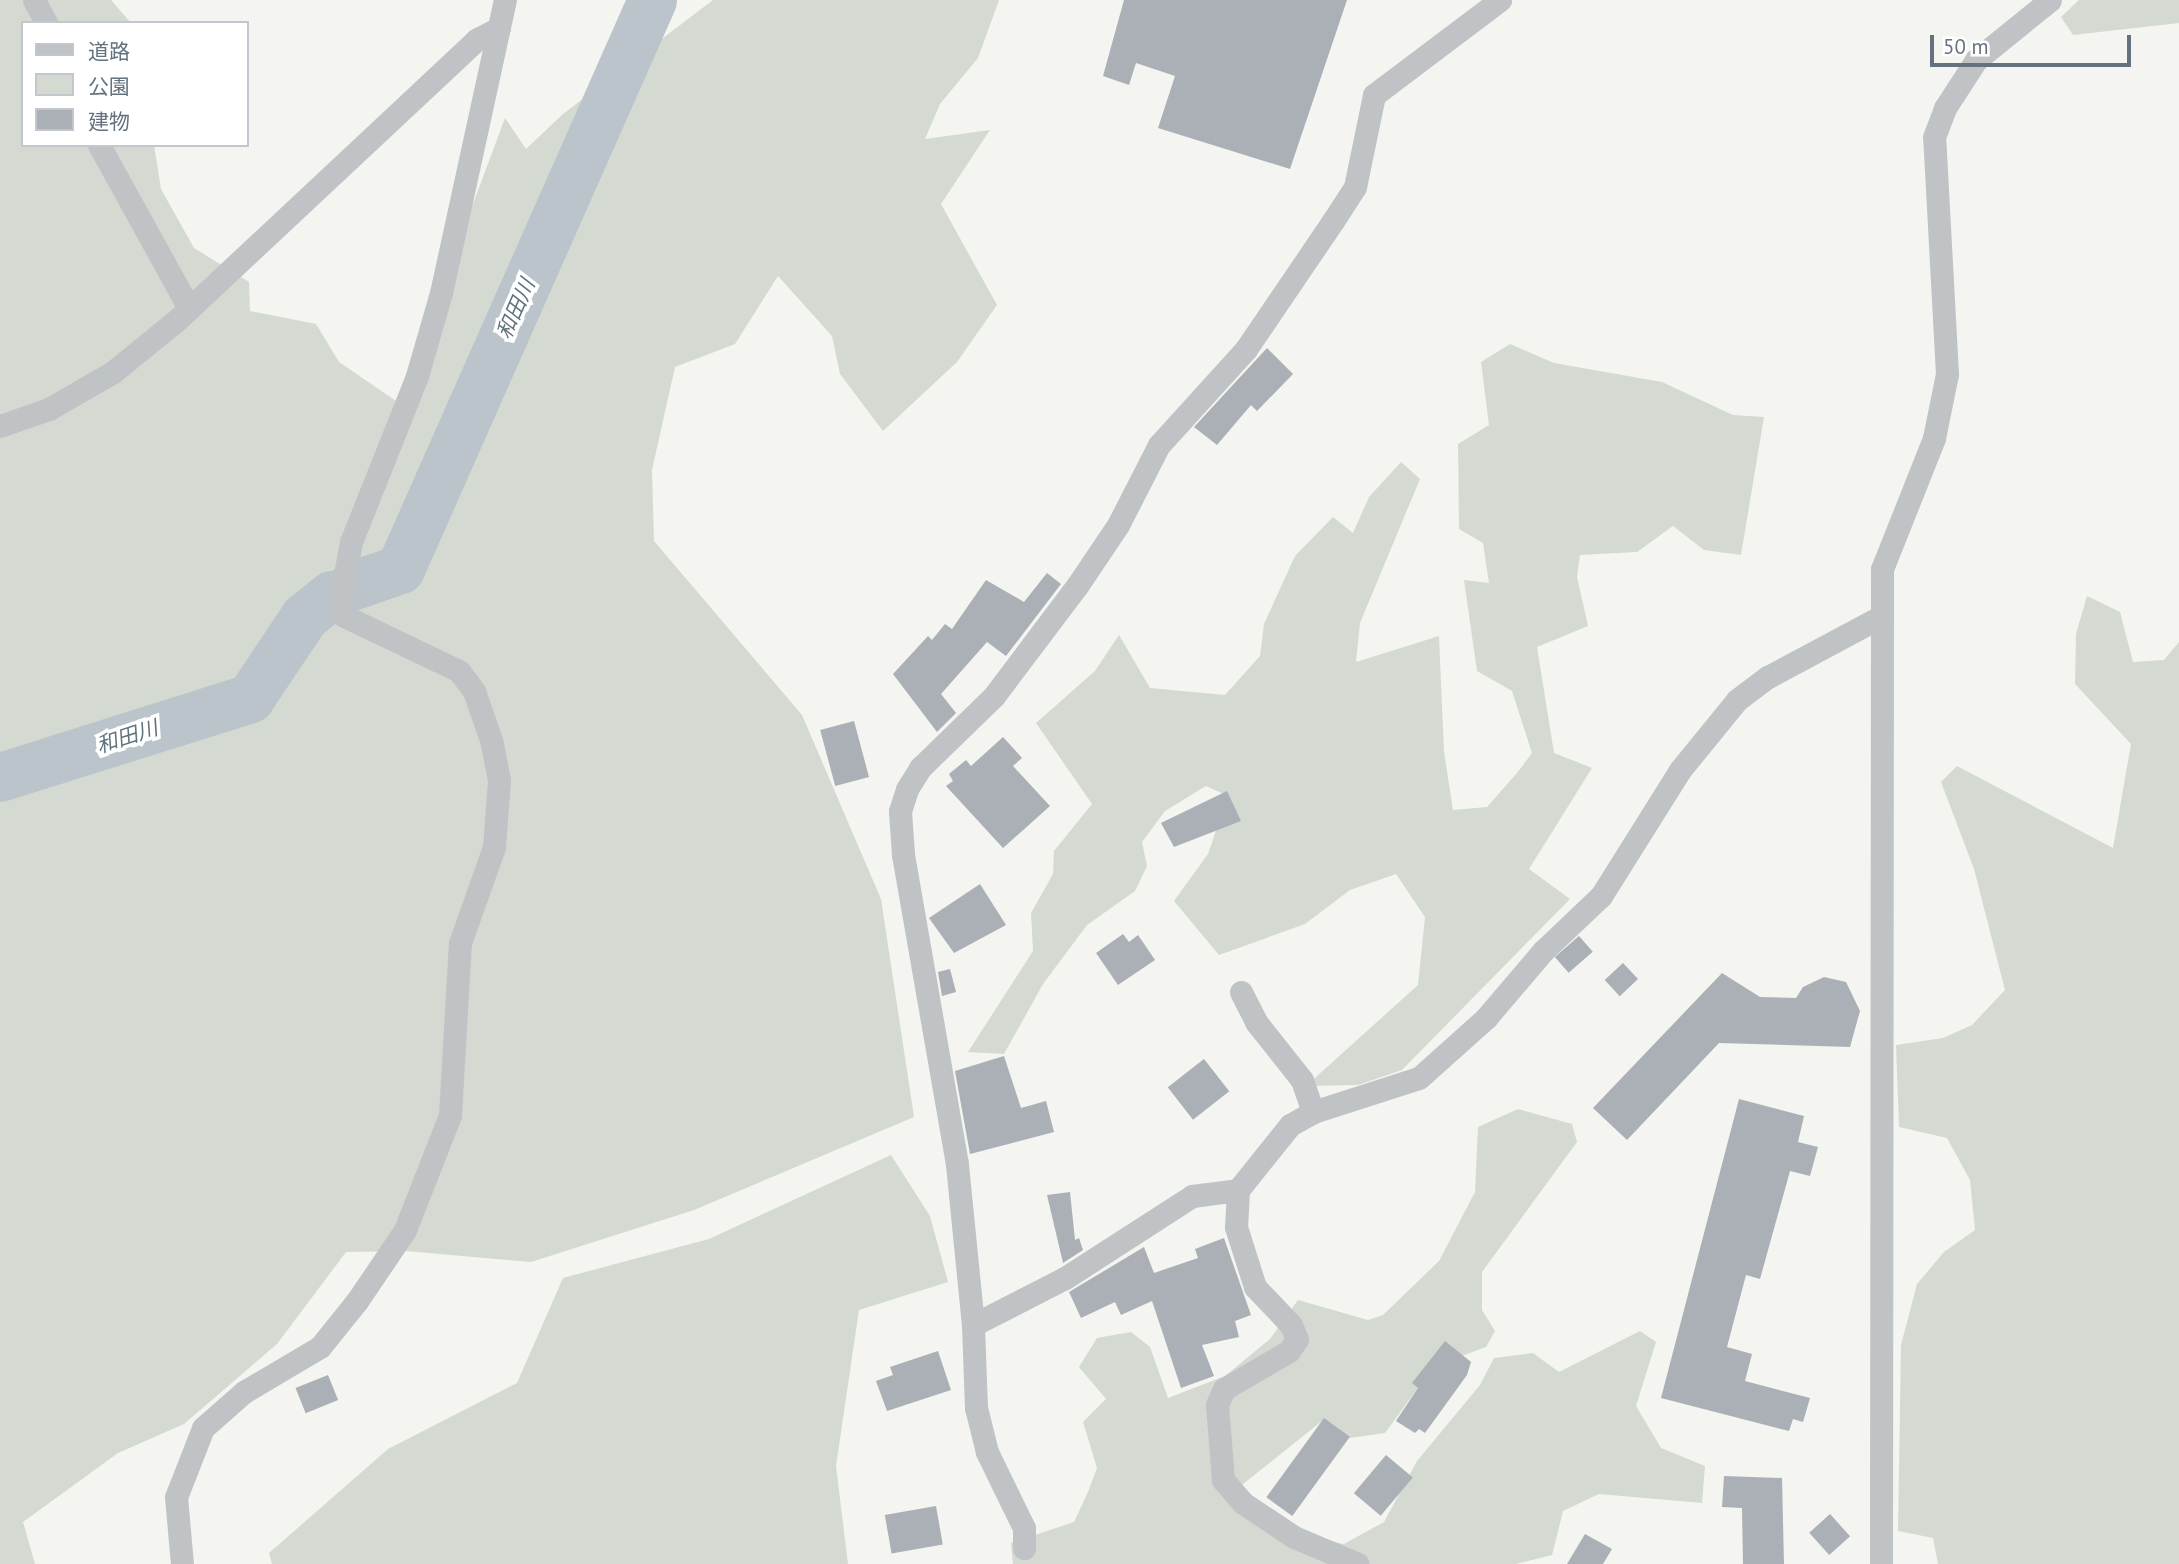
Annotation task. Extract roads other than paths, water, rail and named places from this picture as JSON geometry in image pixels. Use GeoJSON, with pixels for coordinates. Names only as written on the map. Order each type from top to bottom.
{"type":"FeatureCollection","features":[{"type":"Feature","properties":{"kind":"street"},"geometry":{"type":"LineString","coordinates":[[34,0],[45,21]]}},
{"type":"Feature","properties":{"kind":"street"},"geometry":{"type":"LineString","coordinates":[[182,1564],[176,1497],[203,1428],[244,1391],[320,1347],[405,1230],[450,1115],[460,943],[494,847],[499,780],[492,743],[474,691],[459,671],[344,616],[340,602],[351,542],[417,376],[441,293],[505,0]]}},
{"type":"Feature","properties":{"kind":"street"},"geometry":{"type":"LineString","coordinates":[[1024,1548],[1024,1528],[987,1452],[976,1408],[973,1325],[957,1164],[903,854],[900,811],[907,789],[920,768],[994,696],[1077,586],[1118,525],[1158,445],[1246,349],[1333,221],[1355,187],[1374,95],[1500,0]]}},
{"type":"Feature","properties":{"kind":"street"},"geometry":{"type":"LineString","coordinates":[[1881,1564],[1882,569],[1890,538],[1934,438],[1947,374],[1934,137],[1945,108],[1976,60],[2050,0]]}},
{"type":"Feature","properties":{"kind":"street"},"geometry":{"type":"LineString","coordinates":[[0,426],[49,409],[113,372],[189,308],[476,40],[499,28]]}},
{"type":"Feature","properties":{"kind":"street"},"geometry":{"type":"LineString","coordinates":[[100,147],[189,308]]}},
{"type":"Feature","properties":{"kind":"street"},"geometry":{"type":"LineString","coordinates":[[1358,1564],[1294,1538],[1243,1503],[1223,1480],[1217,1405],[1224,1389],[1289,1352],[1297,1339],[1291,1325],[1255,1287],[1236,1227],[1238,1190],[1290,1125],[1313,1112],[1419,1078],[1486,1018],[1543,951],[1601,896],[1680,770],[1737,700],[1768,677],[1882,616]]}},
{"type":"Feature","properties":{"kind":"street"},"geometry":{"type":"LineString","coordinates":[[1241,992],[1256,1022],[1302,1080],[1313,1112]]}},
{"type":"Feature","properties":{"kind":"street"},"geometry":{"type":"LineString","coordinates":[[973,1325],[1065,1278],[1192,1196],[1238,1190]]}},
{"type":"Feature","properties":{"kind":"waterway","name":"和田川"},"geometry":{"type":"LineString","coordinates":[[351,586],[400,569],[652,0]]}},
{"type":"Feature","properties":{"kind":"waterway","name":"和田川"},"geometry":{"type":"LineString","coordinates":[[0,777],[250,698],[304,617],[331,595]]}}]}
